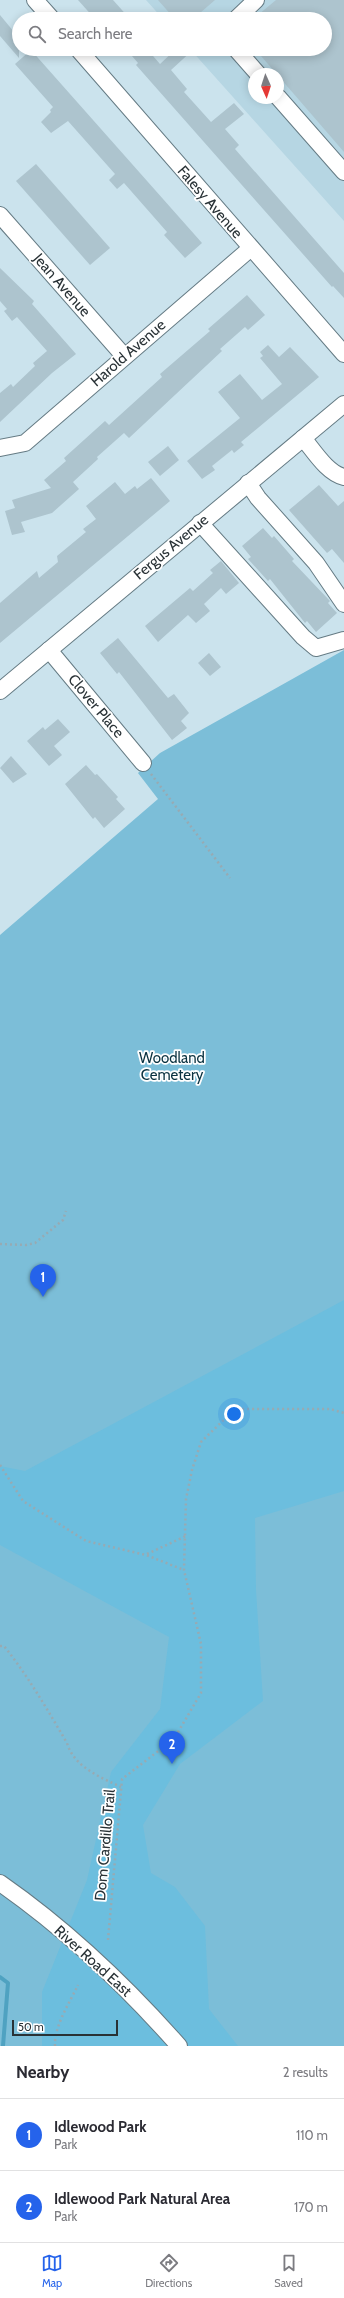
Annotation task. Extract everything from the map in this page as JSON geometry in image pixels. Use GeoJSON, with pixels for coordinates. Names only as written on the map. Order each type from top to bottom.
{"type":"FeatureCollection","features":[{"type":"Feature","properties":{"kind":"street"},"geometry":{"type":"LineString","coordinates":[[35,0],[46,12]]}},
{"type":"Feature","properties":{"kind":"street"},"geometry":{"type":"LineString","coordinates":[[243,12],[256,0]]}},
{"type":"Feature","properties":{"kind":"street","name":"Falesy Avenue"},"geometry":{"type":"LineString","coordinates":[[84,56],[344,354]]}},
{"type":"Feature","properties":{"kind":"street"},"geometry":{"type":"LineString","coordinates":[[242,56],[253,68]]}},
{"type":"Feature","properties":{"kind":"street"},"geometry":{"type":"LineString","coordinates":[[284,103],[344,172]]}},
{"type":"Feature","properties":{"kind":"street","name":"Jean Avenue"},"geometry":{"type":"LineString","coordinates":[[0,215],[124,356]]}},
{"type":"Feature","properties":{"kind":"street","name":"Harold Avenue"},"geometry":{"type":"LineString","coordinates":[[0,448],[25,443],[250,248]]}},
{"type":"Feature","properties":{"kind":"street","name":"Fergus Avenue"},"geometry":{"type":"LineString","coordinates":[[0,691],[248,483],[303,438],[342,409]]}},
{"type":"Feature","properties":{"kind":"street"},"geometry":{"type":"LineString","coordinates":[[303,438],[329,468],[337,475],[344,477]]}},
{"type":"Feature","properties":{"kind":"street"},"geometry":{"type":"LineString","coordinates":[[248,483],[258,498],[316,563],[344,604]]}},
{"type":"Feature","properties":{"kind":"street"},"geometry":{"type":"LineString","coordinates":[[200,523],[303,637],[316,648],[344,640]]}},
{"type":"Feature","properties":{"kind":"street","name":"Clover Place"},"geometry":{"type":"LineString","coordinates":[[49,650],[143,763]]}},
{"type":"Feature","properties":{"kind":"street","name":"River Road East"},"geometry":{"type":"LineString","coordinates":[[0,1883],[95,1960],[153,2017],[179,2046]]}},
{"type":"Feature","properties":{"kind":"path"},"geometry":{"type":"LineString","coordinates":[[143,763],[230,878]]}},
{"type":"Feature","properties":{"kind":"path"},"geometry":{"type":"LineString","coordinates":[[0,1244],[26,1246],[35,1243],[63,1220],[66,1211]]}},
{"type":"Feature","properties":{"kind":"path","name":"Dom Cardillo Trail"},"geometry":{"type":"LineString","coordinates":[[108,1940],[122,1779],[174,1739],[201,1693],[201,1644],[184,1570],[186,1499],[192,1470],[201,1442],[235,1409],[330,1409],[344,1413]]}},
{"type":"Feature","properties":{"kind":"path"},"geometry":{"type":"LineString","coordinates":[[0,1465],[23,1501],[86,1540],[146,1554],[184,1570]]}},
{"type":"Feature","properties":{"kind":"path"},"geometry":{"type":"LineString","coordinates":[[146,1554],[186,1536]]}},
{"type":"Feature","properties":{"kind":"path"},"geometry":{"type":"LineString","coordinates":[[0,1646],[4,1646],[22,1668],[36,1689],[67,1743],[70,1752],[87,1769],[121,1787]]}},
{"type":"Feature","properties":{"kind":"path"},"geometry":{"type":"LineString","coordinates":[[55,2046],[55,2040],[64,2013],[78,1985]]}},
{"type":"Feature","properties":{"kind":"shaded area"},"geometry":{"type":"Polygon","coordinates":[[[146,0],[344,0],[344,221],[196,56],[332,56],[332,12],[157,12],[146,0]]]}},
{"type":"Feature","properties":{"kind":"shaded area"},"geometry":{"type":"Polygon","coordinates":[[[344,1300],[344,1491],[255,1518],[256,1590],[263,1701],[180,1764],[143,1825],[151,1873],[175,1887],[205,1926],[209,2009],[238,2046],[42,2046],[42,1992],[87,1880],[111,1772],[160,1709],[169,1637],[0,1545],[0,1466],[25,1471],[344,1300]]]}},
{"type":"Feature","properties":{"kind":"green space","name":"Woodland Cemetery"},"geometry":{"type":"Polygon","coordinates":[[[344,650],[344,2046],[0,2046],[0,935],[158,799],[138,773],[160,753],[344,650]]]}},
{"type":"Feature","properties":{"kind":"building"},"geometry":{"type":"Polygon","coordinates":[[[78,0],[113,0],[124,12],[89,12],[78,0]]]}},
{"type":"Feature","properties":{"kind":"building"},"geometry":{"type":"Polygon","coordinates":[[[158,0],[215,0],[201,12],[169,12],[158,0]]]}},
{"type":"Feature","properties":{"kind":"building"},"geometry":{"type":"Polygon","coordinates":[[[276,0],[344,0],[344,152],[284,83],[284,68],[271,68],[261,56],[332,56],[332,12],[261,12],[276,0]]]}},
{"type":"Feature","properties":{"kind":"building"},"geometry":{"type":"Polygon","coordinates":[[[0,15],[12,30],[12,50],[0,36],[0,15]]]}},
{"type":"Feature","properties":{"kind":"building"},"geometry":{"type":"Polygon","coordinates":[[[24,56],[36,56],[202,243],[185,258],[164,235],[167,232],[124,183],[117,189],[109,180],[115,174],[68,121],[51,133],[41,122],[51,112],[50,110],[53,107],[15,64],[24,56]]]}},
{"type":"Feature","properties":{"kind":"building"},"geometry":{"type":"Polygon","coordinates":[[[132,56],[153,56],[160,64],[169,56],[186,56],[171,70],[187,89],[184,92],[211,122],[234,103],[244,114],[225,129],[239,145],[235,149],[344,273],[344,298],[333,286],[332,287],[136,65],[138,63],[132,56]]]}},
{"type":"Feature","properties":{"kind":"building"},"geometry":{"type":"Polygon","coordinates":[[[36,164],[110,248],[90,265],[16,181],[36,164]]]}},
{"type":"Feature","properties":{"kind":"building"},"geometry":{"type":"Polygon","coordinates":[[[0,268],[34,301],[32,304],[76,354],[52,373],[0,422],[0,393],[11,384],[13,387],[35,366],[33,363],[47,351],[17,317],[12,321],[4,311],[7,309],[0,301],[0,268]]]}},
{"type":"Feature","properties":{"kind":"building"},"geometry":{"type":"Polygon","coordinates":[[[247,295],[265,315],[248,330],[245,327],[220,349],[222,351],[129,438],[124,433],[97,457],[98,459],[73,482],[79,489],[52,513],[21,522],[25,532],[12,535],[5,511],[15,508],[12,500],[51,488],[44,480],[66,461],[64,458],[105,421],[109,425],[162,377],[160,374],[210,331],[208,329],[247,295]]]}},
{"type":"Feature","properties":{"kind":"building"},"geometry":{"type":"Polygon","coordinates":[[[268,345],[279,357],[290,347],[319,377],[241,442],[244,445],[234,453],[232,450],[212,466],[215,470],[202,479],[187,461],[240,418],[218,392],[240,374],[262,400],[282,384],[260,358],[263,356],[260,352],[268,345]]]}},
{"type":"Feature","properties":{"kind":"building"},"geometry":{"type":"Polygon","coordinates":[[[168,446],[179,460],[160,476],[148,462],[168,446]]]}},
{"type":"Feature","properties":{"kind":"building"},"geometry":{"type":"Polygon","coordinates":[[[151,478],[170,501],[0,643],[0,603],[37,571],[39,578],[58,562],[57,556],[86,532],[83,529],[96,519],[86,506],[115,482],[125,494],[135,486],[137,489],[151,478]]]}},
{"type":"Feature","properties":{"kind":"building"},"geometry":{"type":"Polygon","coordinates":[[[319,485],[338,506],[344,501],[344,563],[332,549],[327,553],[289,510],[319,485]]]}},
{"type":"Feature","properties":{"kind":"building"},"geometry":{"type":"Polygon","coordinates":[[[263,528],[272,538],[274,536],[294,559],[292,561],[330,601],[328,603],[337,613],[316,632],[307,621],[305,623],[270,579],[268,581],[248,559],[251,557],[242,546],[263,528]]]}},
{"type":"Feature","properties":{"kind":"building"},"geometry":{"type":"Polygon","coordinates":[[[221,561],[239,583],[226,594],[221,588],[204,604],[210,611],[196,623],[188,615],[158,642],[145,626],[190,588],[193,591],[213,573],[210,570],[221,561]]]}},
{"type":"Feature","properties":{"kind":"building"},"geometry":{"type":"Polygon","coordinates":[[[118,638],[168,698],[174,694],[189,713],[181,721],[187,728],[172,740],[119,672],[117,674],[100,653],[118,638]]]}},
{"type":"Feature","properties":{"kind":"building"},"geometry":{"type":"Polygon","coordinates":[[[209,653],[221,667],[210,676],[198,663],[209,653]]]}},
{"type":"Feature","properties":{"kind":"building"},"geometry":{"type":"Polygon","coordinates":[[[58,719],[70,732],[54,746],[62,755],[49,766],[27,741],[43,727],[45,730],[58,719]]]}},
{"type":"Feature","properties":{"kind":"building"},"geometry":{"type":"Polygon","coordinates":[[[11,756],[27,774],[13,783],[0,768],[11,756]]]}},
{"type":"Feature","properties":{"kind":"building"},"geometry":{"type":"Polygon","coordinates":[[[86,765],[95,775],[97,774],[118,797],[116,799],[125,809],[104,828],[95,817],[93,819],[65,784],[86,765]]]}},
{"type":"Feature","properties":{"kind":"waterway"},"geometry":{"type":"LineString","coordinates":[[0,1977],[8,1983],[3,2046]]}},
{"type":"Feature","properties":{"kind":"place","name":"Idlewood Park"},"geometry":{"type":"Point","coordinates":[43,1297]}},
{"type":"Feature","properties":{"kind":"place","name":"Idlewood Park Natural Area"},"geometry":{"type":"Point","coordinates":[172,1764]}}]}
